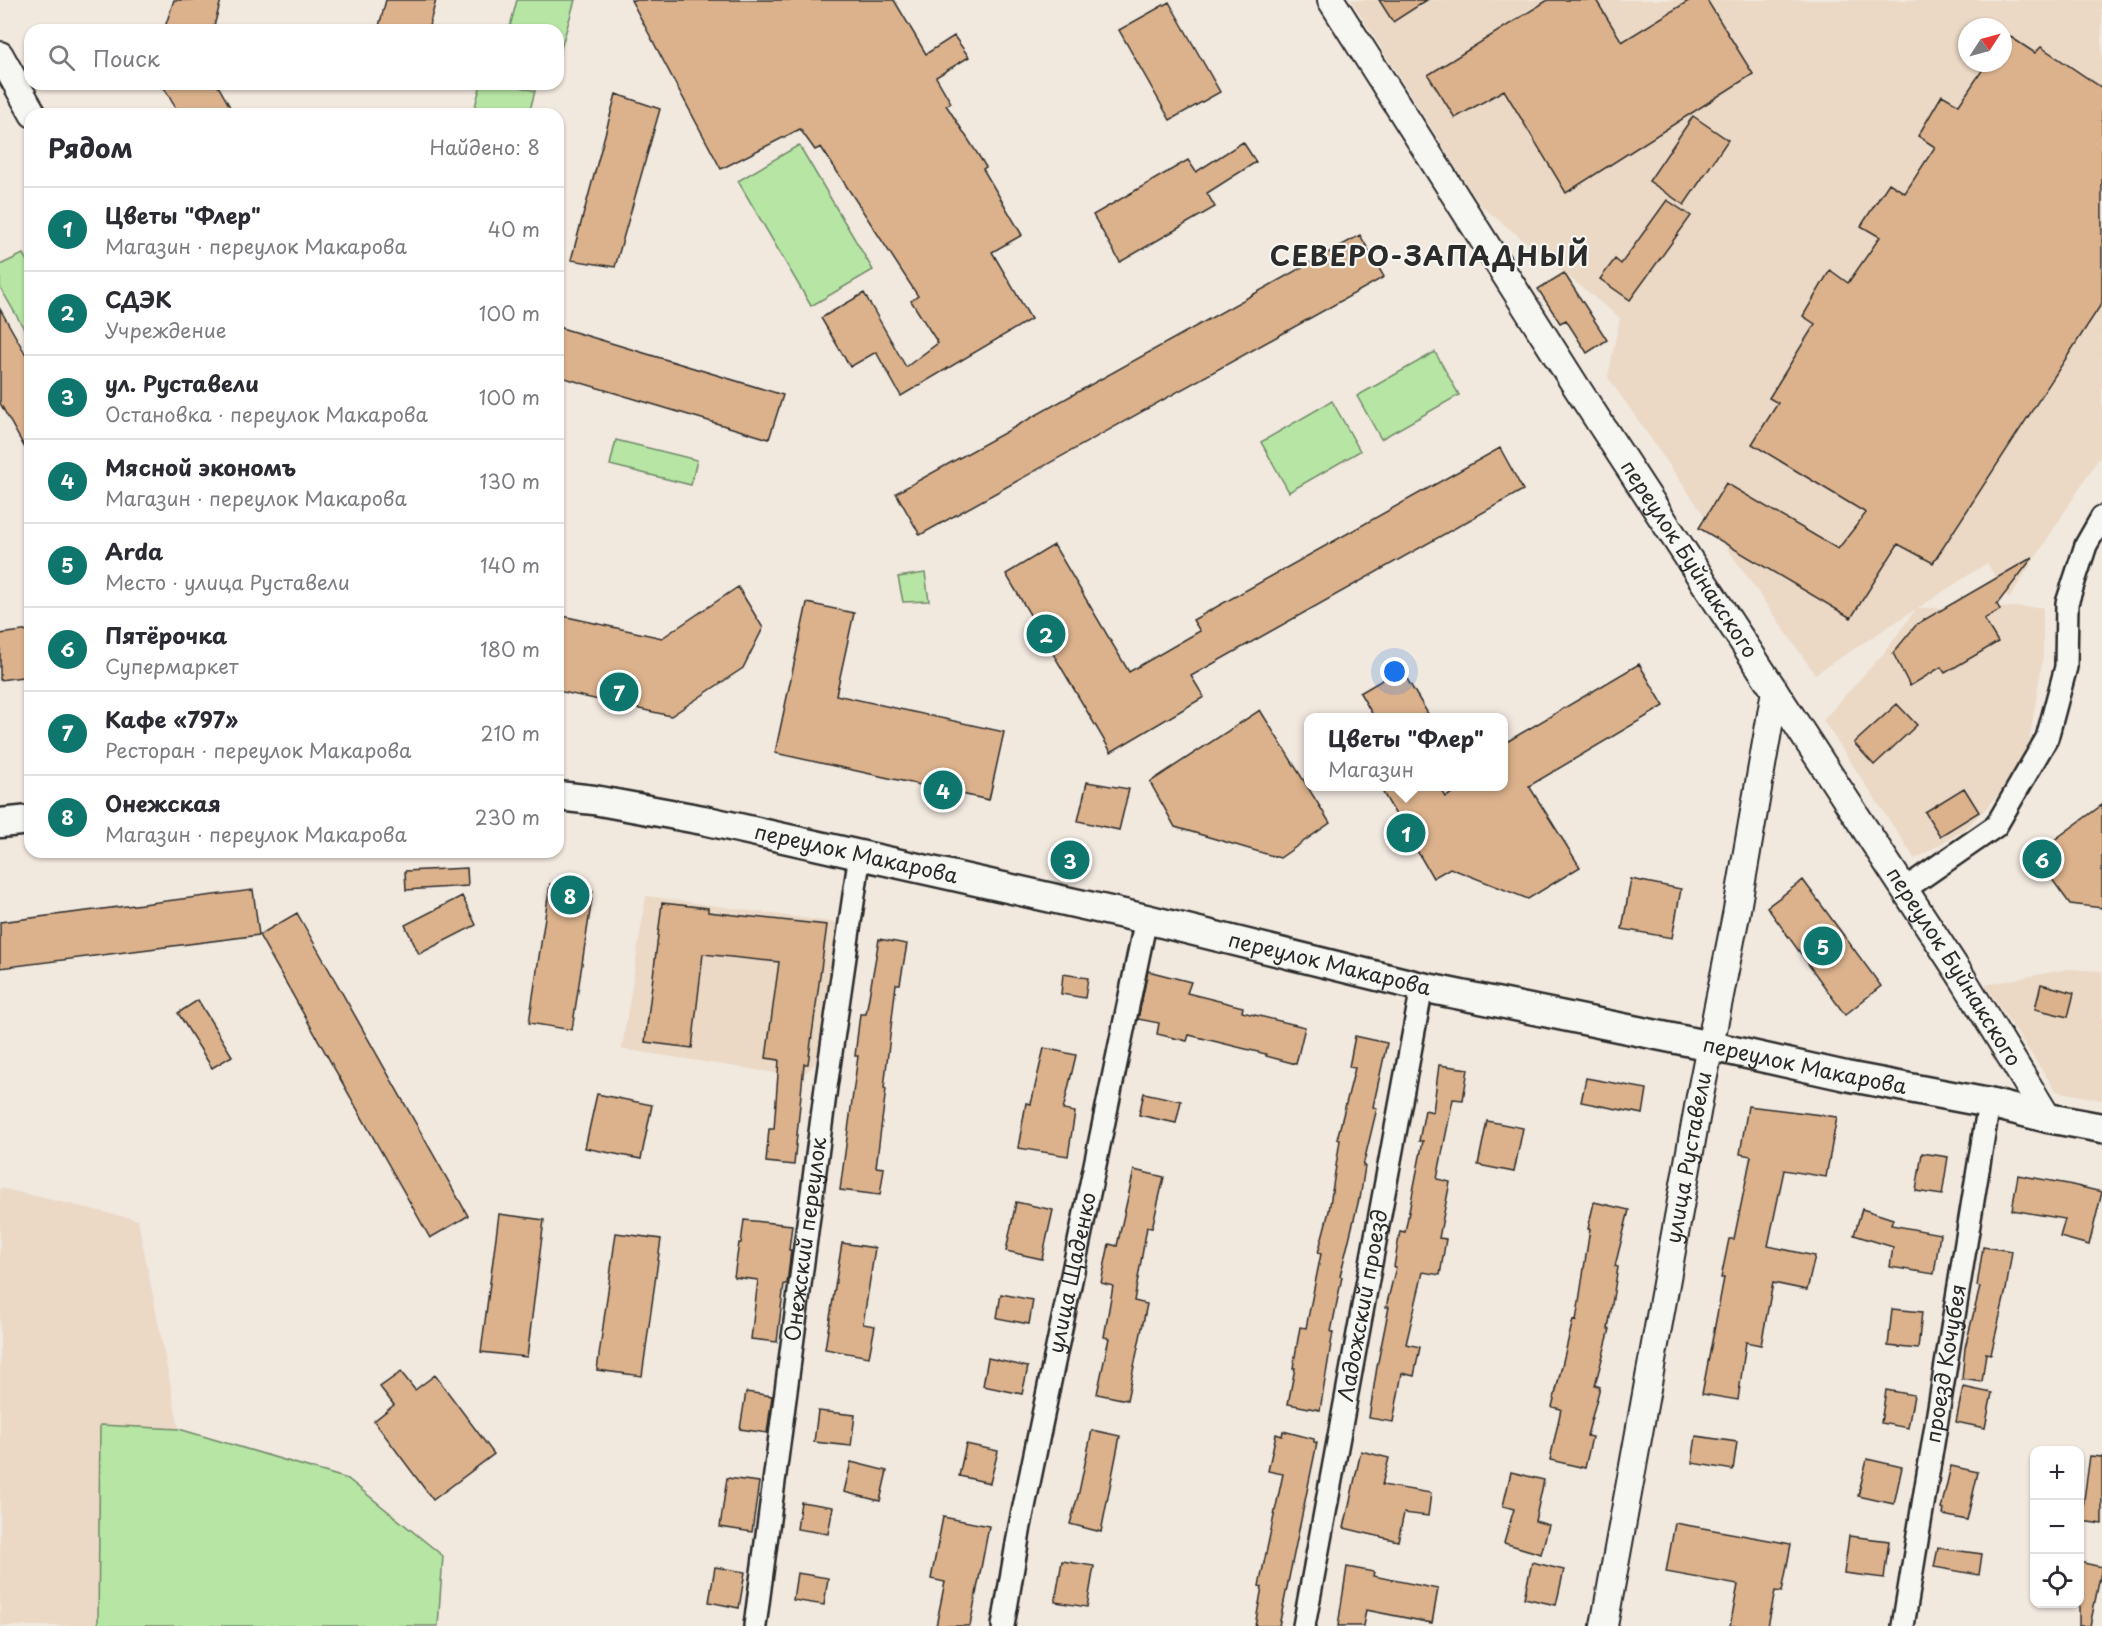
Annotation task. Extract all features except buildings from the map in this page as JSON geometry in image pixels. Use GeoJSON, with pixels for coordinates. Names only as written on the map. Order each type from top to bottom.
{"type":"FeatureCollection","features":[{"type":"Feature","properties":{"kind":"main road","name":"переулок Макарова"},"geometry":{"type":"LineString","coordinates":[[564,797],[703,820],[1146,919],[1422,987],[2102,1128]]}},
{"type":"Feature","properties":{"kind":"main road"},"geometry":{"type":"LineString","coordinates":[[0,823],[24,821]]}},
{"type":"Feature","properties":{"kind":"street","name":"переулок Буйнакского"},"geometry":{"type":"LineString","coordinates":[[1331,0],[1577,388],[1905,888],[1995,1029],[2048,1118]]}},
{"type":"Feature","properties":{"kind":"street"},"geometry":{"type":"LineString","coordinates":[[0,55],[30,108]]}},
{"type":"Feature","properties":{"kind":"street"},"geometry":{"type":"LineString","coordinates":[[1905,888],[1996,826],[2047,738],[2066,667],[2067,603],[2086,545],[2102,517]]}},
{"type":"Feature","properties":{"kind":"street","name":"улица Руставели"},"geometry":{"type":"LineString","coordinates":[[1604,1626],[1700,1096],[1736,915],[1775,691]]}},
{"type":"Feature","properties":{"kind":"street","name":"Онежский переулок"},"geometry":{"type":"LineString","coordinates":[[755,1626],[826,1087],[860,854]]}},
{"type":"Feature","properties":{"kind":"street","name":"улица Щаденко"},"geometry":{"type":"LineString","coordinates":[[1004,1626],[1020,1526],[1146,919]]}},
{"type":"Feature","properties":{"kind":"street","name":"Ладожский проезд"},"geometry":{"type":"LineString","coordinates":[[1304,1626],[1422,987]]}},
{"type":"Feature","properties":{"kind":"street","name":"проезд Кочубея"},"geometry":{"type":"LineString","coordinates":[[1903,1626],[1989,1103]]}},
{"type":"Feature","properties":{"kind":"shaded area"},"geometry":{"type":"Polygon","coordinates":[[[1351,0],[2102,0],[2102,453],[2009,599],[1987,563],[1918,608],[2043,607],[2043,657],[2029,742],[2002,792],[1964,830],[1915,859],[1823,720],[1884,653],[1916,609],[1815,674],[1608,377],[1620,318],[1479,204],[1351,0]]]}},
{"type":"Feature","properties":{"kind":"shaded area"},"geometry":{"type":"Polygon","coordinates":[[[646,896],[837,923],[818,1061],[801,1077],[622,1049],[646,896]]]}},
{"type":"Feature","properties":{"kind":"shaded area"},"geometry":{"type":"Polygon","coordinates":[[[2068,969],[2102,971],[2102,1100],[2056,1091],[1985,985],[2068,969]]]}},
{"type":"Feature","properties":{"kind":"shaded area"},"geometry":{"type":"Polygon","coordinates":[[[0,1188],[138,1220],[179,1429],[100,1425],[98,1626],[0,1626],[0,1188]]]}},
{"type":"Feature","properties":{"kind":"green space"},"geometry":{"type":"Polygon","coordinates":[[[517,0],[575,0],[564,38],[564,24],[511,24],[517,0]]]}},
{"type":"Feature","properties":{"kind":"green space"},"geometry":{"type":"Polygon","coordinates":[[[479,90],[535,91],[531,108],[475,108],[479,90]]]}},
{"type":"Feature","properties":{"kind":"green space"},"geometry":{"type":"Polygon","coordinates":[[[799,145],[873,270],[811,306],[738,181],[799,145]]]}},
{"type":"Feature","properties":{"kind":"green space"},"geometry":{"type":"Polygon","coordinates":[[[23,254],[24,256],[24,329],[0,287],[0,265],[23,254]]]}},
{"type":"Feature","properties":{"kind":"green space"},"geometry":{"type":"Polygon","coordinates":[[[1435,352],[1459,395],[1381,439],[1357,396],[1435,352]]]}},
{"type":"Feature","properties":{"kind":"green space"},"geometry":{"type":"Polygon","coordinates":[[[1332,401],[1360,451],[1289,492],[1261,442],[1332,401]]]}},
{"type":"Feature","properties":{"kind":"green space"},"geometry":{"type":"Polygon","coordinates":[[[616,440],[697,460],[691,485],[610,465],[616,440]]]}},
{"type":"Feature","properties":{"kind":"green space"},"geometry":{"type":"Polygon","coordinates":[[[925,573],[929,601],[903,602],[898,577],[925,573]]]}},
{"type":"Feature","properties":{"kind":"green space"},"geometry":{"type":"Polygon","coordinates":[[[100,1425],[179,1429],[348,1479],[443,1556],[438,1626],[98,1626],[100,1425]]]}},
{"type":"Feature","properties":{"kind":"place","name":"СДЭК"},"geometry":{"type":"Point","coordinates":[1046,634]}},
{"type":"Feature","properties":{"kind":"place","name":"Кафе «797»"},"geometry":{"type":"Point","coordinates":[619,692]}},
{"type":"Feature","properties":{"kind":"place","name":"Мясной экономъ"},"geometry":{"type":"Point","coordinates":[943,790]}},
{"type":"Feature","properties":{"kind":"place","name":"Цветы \"Флер\""},"geometry":{"type":"Point","coordinates":[1406,833]}},
{"type":"Feature","properties":{"kind":"place","name":"Пятёрочка"},"geometry":{"type":"Point","coordinates":[2042,859]}},
{"type":"Feature","properties":{"kind":"place","name":"ул. Руставели"},"geometry":{"type":"Point","coordinates":[1070,860]}},
{"type":"Feature","properties":{"kind":"place","name":"Онежская"},"geometry":{"type":"Point","coordinates":[570,895]}},
{"type":"Feature","properties":{"kind":"place","name":"Arda"},"geometry":{"type":"Point","coordinates":[1823,946]}},
{"type":"Feature","properties":{"kind":"district","name":"СЕВЕРО-ЗАПАДНЫЙ"},"geometry":{"type":"Point","coordinates":[1430,257]}}]}
